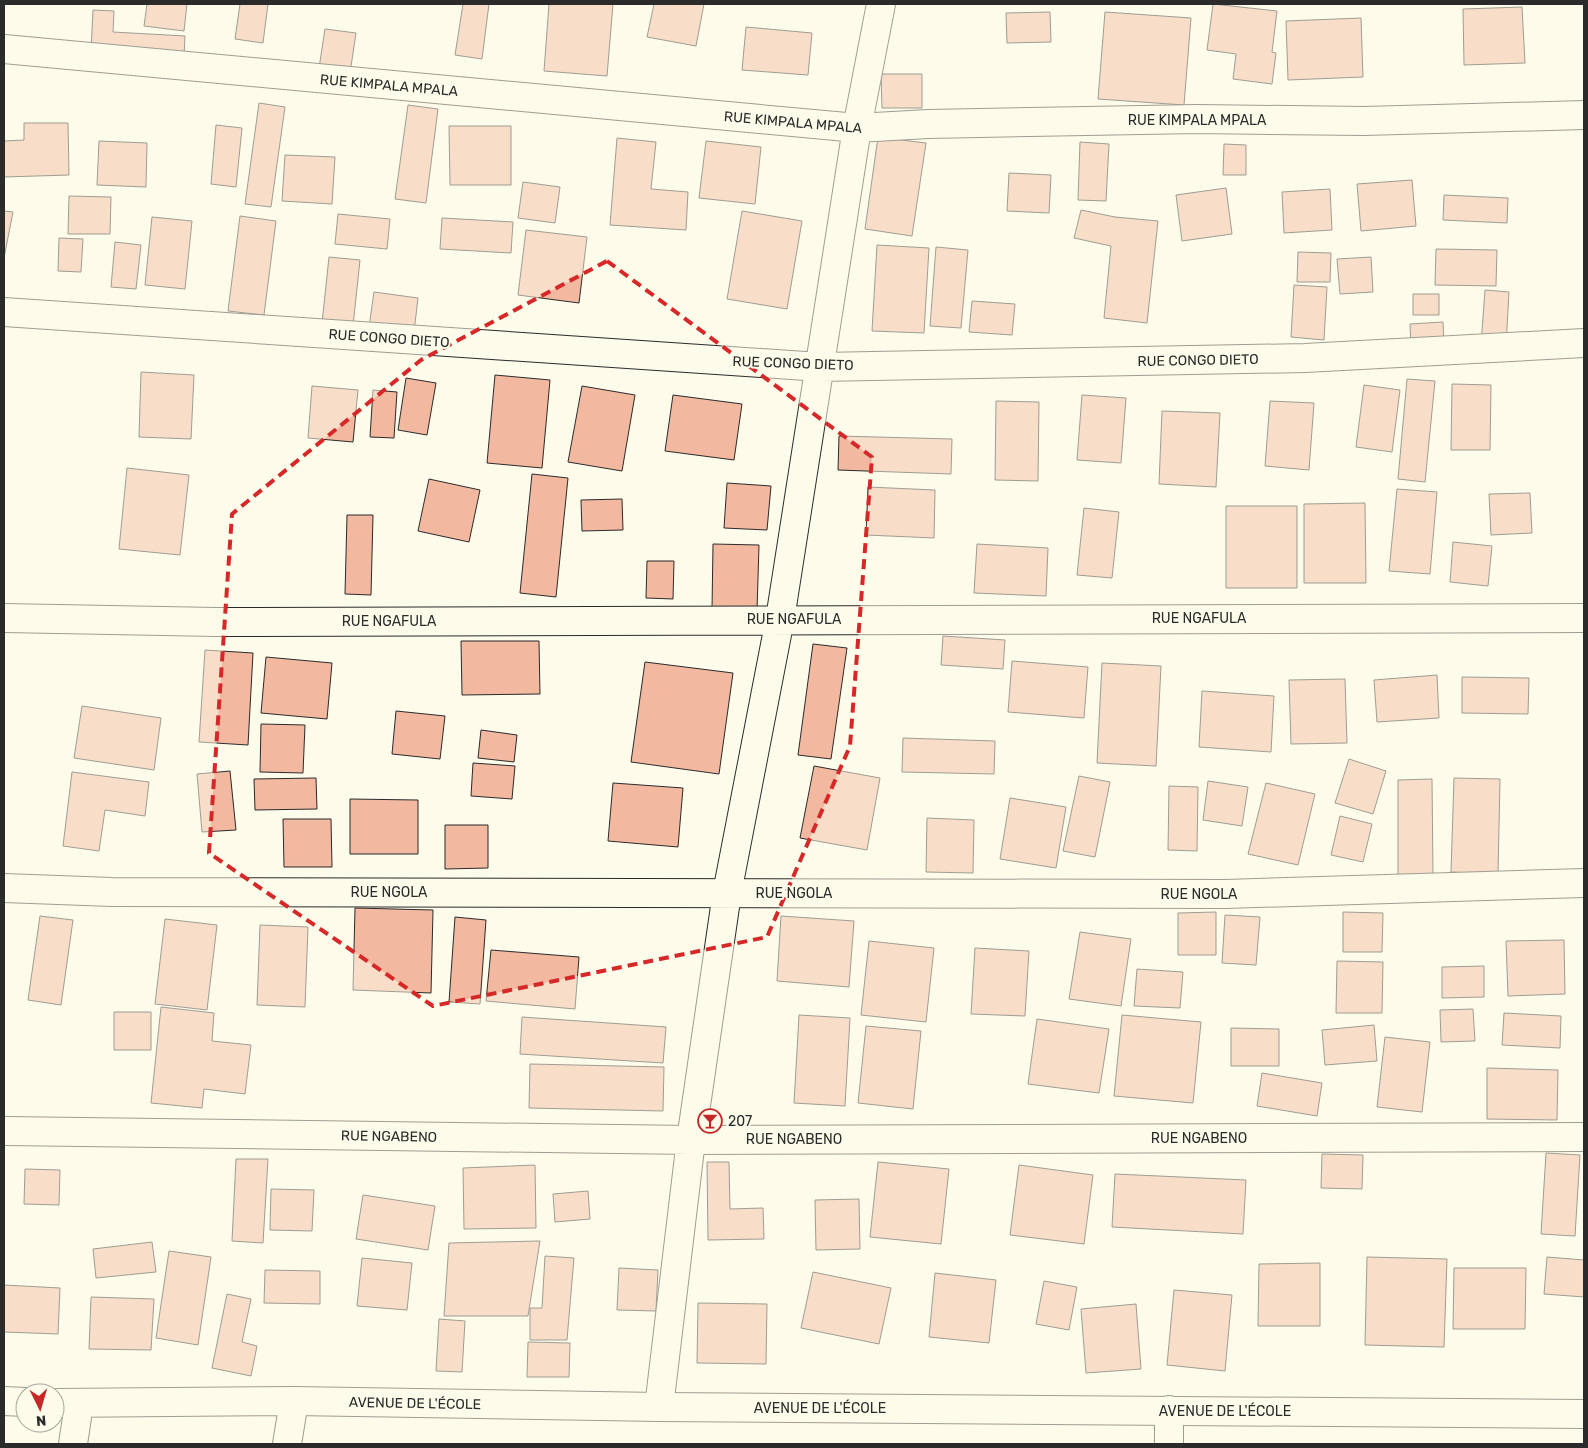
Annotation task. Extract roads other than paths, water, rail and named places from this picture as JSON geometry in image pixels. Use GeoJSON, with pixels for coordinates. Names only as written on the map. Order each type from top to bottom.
{"type":"FeatureCollection","features":[{"type":"Feature","properties":{"kind":"street"},"geometry":{"type":"LineString","coordinates":[[659,1407],[691,1140],[728,893],[780,619],[857,128],[881,4]]}},
{"type":"Feature","properties":{"kind":"street","name":"RUE KIMPALA MPALA"},"geometry":{"type":"LineString","coordinates":[[4,49],[857,128],[928,124],[1197,119],[1374,121],[1584,115]]}},
{"type":"Feature","properties":{"kind":"street","name":"RUE CONGO DIETO"},"geometry":{"type":"LineString","coordinates":[[4,312],[820,367],[1305,358],[1584,343]]}},
{"type":"Feature","properties":{"kind":"street","name":"RUE NGAFULA"},"geometry":{"type":"LineString","coordinates":[[4,618],[216,622],[1584,618]]}},
{"type":"Feature","properties":{"kind":"street","name":"RUE NGOLA"},"geometry":{"type":"LineString","coordinates":[[4,888],[112,892],[1225,894],[1584,884]]}},
{"type":"Feature","properties":{"kind":"street","name":"RUE NGABENO"},"geometry":{"type":"LineString","coordinates":[[4,1131],[691,1140],[1584,1137]]}},
{"type":"Feature","properties":{"kind":"street"},"geometry":{"type":"LineString","coordinates":[[288,1444],[294,1401]]}},
{"type":"Feature","properties":{"kind":"street","name":"AVENUE DE L'ÉCOLE"},"geometry":{"type":"LineString","coordinates":[[67,1403],[294,1401],[659,1407],[1584,1414]]}},
{"type":"Feature","properties":{"kind":"street"},"geometry":{"type":"LineString","coordinates":[[67,1403],[73,1444]]}},
{"type":"Feature","properties":{"kind":"street"},"geometry":{"type":"LineString","coordinates":[[1169,1410],[1169,1444]]}},
{"type":"Feature","properties":{"kind":"place","name":"207"},"geometry":{"type":"Point","coordinates":[710,1121]}}]}
